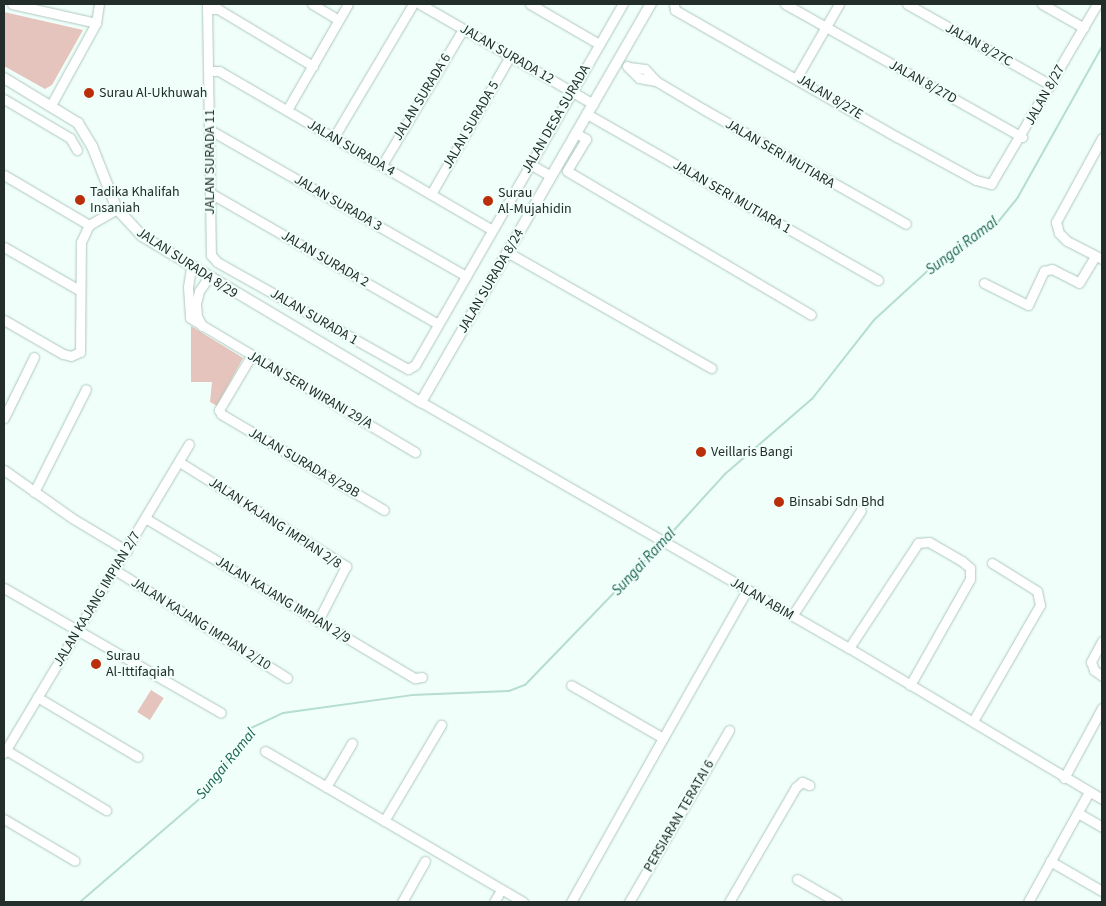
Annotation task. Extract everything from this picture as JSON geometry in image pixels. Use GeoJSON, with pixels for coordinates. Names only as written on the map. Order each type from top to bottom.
{"type":"FeatureCollection","features":[{"type":"Feature","properties":{"kind":"street"},"geometry":{"type":"LineString","coordinates":[[12,4],[96,23]]}},
{"type":"Feature","properties":{"kind":"street"},"geometry":{"type":"LineString","coordinates":[[51,105],[96,23],[100,4]]}},
{"type":"Feature","properties":{"kind":"street"},"geometry":{"type":"LineString","coordinates":[[312,4],[339,20]]}},
{"type":"Feature","properties":{"kind":"street"},"geometry":{"type":"LineString","coordinates":[[287,110],[348,4]]}},
{"type":"Feature","properties":{"kind":"street"},"geometry":{"type":"LineString","coordinates":[[334,138],[413,4]]}},
{"type":"Feature","properties":{"kind":"street","name":"JALAN SURADA 12"},"geometry":{"type":"LineString","coordinates":[[420,4],[593,104]]}},
{"type":"Feature","properties":{"kind":"street"},"geometry":{"type":"LineString","coordinates":[[530,4],[599,44]]}},
{"type":"Feature","properties":{"kind":"street","name":"JALAN DESA SURADA"},"geometry":{"type":"LineString","coordinates":[[415,365],[623,4]]}},
{"type":"Feature","properties":{"kind":"street","name":"JALAN SURADA 8/24"},"geometry":{"type":"LineString","coordinates":[[421,402],[652,4]]}},
{"type":"Feature","properties":{"kind":"street","name":"JALAN 8/27E"},"geometry":{"type":"LineString","coordinates":[[674,4],[675,10],[797,77],[976,180],[991,184]]}},
{"type":"Feature","properties":{"kind":"street","name":"JALAN 8/27D"},"geometry":{"type":"LineString","coordinates":[[785,4],[1022,137]]}},
{"type":"Feature","properties":{"kind":"street"},"geometry":{"type":"LineString","coordinates":[[797,77],[839,4]]}},
{"type":"Feature","properties":{"kind":"street","name":"JALAN 8/27C"},"geometry":{"type":"LineString","coordinates":[[907,4],[1050,85]]}},
{"type":"Feature","properties":{"kind":"street"},"geometry":{"type":"LineString","coordinates":[[1042,4],[1084,28]]}},
{"type":"Feature","properties":{"kind":"street","name":"JALAN 8/27"},"geometry":{"type":"LineString","coordinates":[[991,184],[1022,137],[1098,4]]}},
{"type":"Feature","properties":{"kind":"street"},"geometry":{"type":"LineString","coordinates":[[207,6],[218,9],[313,66]]}},
{"type":"Feature","properties":{"kind":"street","name":"JALAN SURADA 11"},"geometry":{"type":"LineString","coordinates":[[207,6],[212,194],[210,250],[213,259]]}},
{"type":"Feature","properties":{"kind":"street","name":"JALAN SURADA 6"},"geometry":{"type":"LineString","coordinates":[[382,165],[463,29]]}},
{"type":"Feature","properties":{"kind":"street","name":"JALAN SURADA 5"},"geometry":{"type":"LineString","coordinates":[[431,194],[510,56]]}},
{"type":"Feature","properties":{"kind":"street","name":"JALAN SERI MUTIARA"},"geometry":{"type":"LineString","coordinates":[[619,62],[629,67],[641,79],[656,81],[906,224]]}},
{"type":"Feature","properties":{"kind":"street","name":"JALAN SURADA 4"},"geometry":{"type":"LineString","coordinates":[[209,72],[219,71],[492,230]]}},
{"type":"Feature","properties":{"kind":"street","name":"JALAN SURADA 8/29"},"geometry":{"type":"LineString","coordinates":[[4,78],[78,123],[87,134],[117,209],[142,236],[191,268],[421,402]]}},
{"type":"Feature","properties":{"kind":"street"},"geometry":{"type":"LineString","coordinates":[[4,99],[70,138],[77,150]]}},
{"type":"Feature","properties":{"kind":"street","name":"JALAN SERI MUTIARA 1"},"geometry":{"type":"LineString","coordinates":[[588,114],[878,280]]}},
{"type":"Feature","properties":{"kind":"street","name":"JALAN SURADA 3"},"geometry":{"type":"LineString","coordinates":[[210,130],[466,276]]}},
{"type":"Feature","properties":{"kind":"street"},"geometry":{"type":"LineString","coordinates":[[576,133],[586,138],[567,171],[811,315]]}},
{"type":"Feature","properties":{"kind":"street"},"geometry":{"type":"LineString","coordinates":[[984,283],[1028,304],[1044,271],[1052,269],[1080,283],[1098,258],[1062,237],[1057,227],[1058,215],[1102,138]]}},
{"type":"Feature","properties":{"kind":"street"},"geometry":{"type":"LineString","coordinates":[[530,164],[551,176]]}},
{"type":"Feature","properties":{"kind":"street"},"geometry":{"type":"LineString","coordinates":[[4,175],[89,225]]}},
{"type":"Feature","properties":{"kind":"street","name":"JALAN SURADA 2"},"geometry":{"type":"LineString","coordinates":[[212,194],[438,324]]}},
{"type":"Feature","properties":{"kind":"street"},"geometry":{"type":"LineString","coordinates":[[4,320],[63,354],[70,356],[80,352],[79,290],[81,242],[89,225],[117,209]]}},
{"type":"Feature","properties":{"kind":"street"},"geometry":{"type":"LineString","coordinates":[[4,247],[79,290]]}},
{"type":"Feature","properties":{"kind":"street"},"geometry":{"type":"LineString","coordinates":[[507,252],[711,368]]}},
{"type":"Feature","properties":{"kind":"street","name":"JALAN SURADA 1"},"geometry":{"type":"LineString","coordinates":[[213,259],[399,366],[408,369],[415,365]]}},
{"type":"Feature","properties":{"kind":"street"},"geometry":{"type":"LineString","coordinates":[[191,268],[188,287],[190,318],[204,329]]}},
{"type":"Feature","properties":{"kind":"street"},"geometry":{"type":"LineString","coordinates":[[204,329],[197,316],[196,304],[199,291],[208,278]]}},
{"type":"Feature","properties":{"kind":"street","name":"JALAN SERI WIRANI 29/A"},"geometry":{"type":"LineString","coordinates":[[204,329],[415,452]]}},
{"type":"Feature","properties":{"kind":"street","name":"JALAN SURADA 8/29B"},"geometry":{"type":"LineString","coordinates":[[250,356],[219,410],[225,417],[384,510]]}},
{"type":"Feature","properties":{"kind":"street"},"geometry":{"type":"LineString","coordinates":[[4,418],[34,357]]}},
{"type":"Feature","properties":{"kind":"street"},"geometry":{"type":"LineString","coordinates":[[34,492],[86,389]]}},
{"type":"Feature","properties":{"kind":"street","name":"JALAN ABIM"},"geometry":{"type":"LineString","coordinates":[[421,402],[849,648],[1102,799]]}},
{"type":"Feature","properties":{"kind":"street","name":"JALAN KAJANG IMPIAN 2/7"},"geometry":{"type":"LineString","coordinates":[[5,752],[180,463],[189,444]]}},
{"type":"Feature","properties":{"kind":"street","name":"JALAN KAJANG IMPIAN 2/8"},"geometry":{"type":"LineString","coordinates":[[180,463],[346,566],[318,621]]}},
{"type":"Feature","properties":{"kind":"street"},"geometry":{"type":"LineString","coordinates":[[4,470],[34,492],[127,551]]}},
{"type":"Feature","properties":{"kind":"street"},"geometry":{"type":"LineString","coordinates":[[792,616],[860,510]]}},
{"type":"Feature","properties":{"kind":"street","name":"JALAN KAJANG IMPIAN 2/9"},"geometry":{"type":"LineString","coordinates":[[146,518],[414,678],[422,677]]}},
{"type":"Feature","properties":{"kind":"street"},"geometry":{"type":"LineString","coordinates":[[849,648],[918,543],[929,542],[962,561],[970,568],[971,575],[910,685]]}},
{"type":"Feature","properties":{"kind":"street"},"geometry":{"type":"LineString","coordinates":[[973,721],[1040,605],[1037,591],[992,562]]}},
{"type":"Feature","properties":{"kind":"street","name":"JALAN KAJANG IMPIAN 2/10"},"geometry":{"type":"LineString","coordinates":[[114,570],[287,678]]}},
{"type":"Feature","properties":{"kind":"street"},"geometry":{"type":"LineString","coordinates":[[4,588],[221,713]]}},
{"type":"Feature","properties":{"kind":"street"},"geometry":{"type":"LineString","coordinates":[[571,902],[747,590]]}},
{"type":"Feature","properties":{"kind":"street"},"geometry":{"type":"LineString","coordinates":[[1102,641],[1092,662],[1094,670],[1102,676]]}},
{"type":"Feature","properties":{"kind":"street"},"geometry":{"type":"LineString","coordinates":[[571,685],[663,738]]}},
{"type":"Feature","properties":{"kind":"street"},"geometry":{"type":"LineString","coordinates":[[37,697],[138,757]]}},
{"type":"Feature","properties":{"kind":"street"},"geometry":{"type":"LineString","coordinates":[[1064,778],[1102,708]]}},
{"type":"Feature","properties":{"kind":"street"},"geometry":{"type":"LineString","coordinates":[[384,821],[441,725]]}},
{"type":"Feature","properties":{"kind":"street","name":"PERSIARAN TERATAI 6"},"geometry":{"type":"LineString","coordinates":[[629,902],[728,730]]}},
{"type":"Feature","properties":{"kind":"street"},"geometry":{"type":"LineString","coordinates":[[326,787],[352,743]]}},
{"type":"Feature","properties":{"kind":"street"},"geometry":{"type":"LineString","coordinates":[[265,751],[523,902]]}},
{"type":"Feature","properties":{"kind":"street"},"geometry":{"type":"LineString","coordinates":[[5,752],[106,810]]}},
{"type":"Feature","properties":{"kind":"street"},"geometry":{"type":"LineString","coordinates":[[730,902],[796,787],[802,782],[809,785]]}},
{"type":"Feature","properties":{"kind":"street"},"geometry":{"type":"LineString","coordinates":[[1028,902],[1090,792]]}},
{"type":"Feature","properties":{"kind":"street"},"geometry":{"type":"LineString","coordinates":[[1078,813],[1102,827]]}},
{"type":"Feature","properties":{"kind":"street"},"geometry":{"type":"LineString","coordinates":[[4,819],[75,861]]}},
{"type":"Feature","properties":{"kind":"street"},"geometry":{"type":"LineString","coordinates":[[402,902],[425,861]]}},
{"type":"Feature","properties":{"kind":"street"},"geometry":{"type":"LineString","coordinates":[[1050,861],[1102,891]]}},
{"type":"Feature","properties":{"kind":"street"},"geometry":{"type":"LineString","coordinates":[[797,879],[837,902]]}},
{"type":"Feature","properties":{"kind":"street"},"geometry":{"type":"LineString","coordinates":[[494,902],[501,890]]}},
{"type":"Feature","properties":{"kind":"shaded area"},"geometry":{"type":"Polygon","coordinates":[[[4,12],[83,30],[52,85],[45,89],[4,66],[4,12]]]}},
{"type":"Feature","properties":{"kind":"shaded area"},"geometry":{"type":"Polygon","coordinates":[[[191,326],[243,358],[217,406],[210,402],[212,382],[191,382],[191,326]]]}},
{"type":"Feature","properties":{"kind":"shaded area"},"geometry":{"type":"Polygon","coordinates":[[[151,690],[164,698],[150,720],[137,712],[151,690]]]}},
{"type":"Feature","properties":{"kind":"waterway","name":"Sungai Ramal"},"geometry":{"type":"LineString","coordinates":[[665,540],[725,474],[812,399],[874,320],[936,263],[998,222],[1018,197],[1102,47]]}},
{"type":"Feature","properties":{"kind":"waterway","name":"Sungai Ramal"},"geometry":{"type":"LineString","coordinates":[[80,902],[205,794],[251,728],[283,713],[412,695],[509,691],[525,685],[662,543]]}},
{"type":"Feature","properties":{"kind":"place","name":"Surau Al-Ukhuwah"},"geometry":{"type":"Point","coordinates":[89,93]}},
{"type":"Feature","properties":{"kind":"place","name":"Tadika Khalifah Insaniah"},"geometry":{"type":"Point","coordinates":[80,200]}},
{"type":"Feature","properties":{"kind":"place","name":"Surau Al-Mujahidin"},"geometry":{"type":"Point","coordinates":[488,201]}},
{"type":"Feature","properties":{"kind":"place","name":"Veillaris Bangi"},"geometry":{"type":"Point","coordinates":[701,452]}},
{"type":"Feature","properties":{"kind":"place","name":"Binsabi Sdn Bhd"},"geometry":{"type":"Point","coordinates":[779,502]}},
{"type":"Feature","properties":{"kind":"place","name":"Surau Al-Ittifaqiah"},"geometry":{"type":"Point","coordinates":[96,664]}}]}
